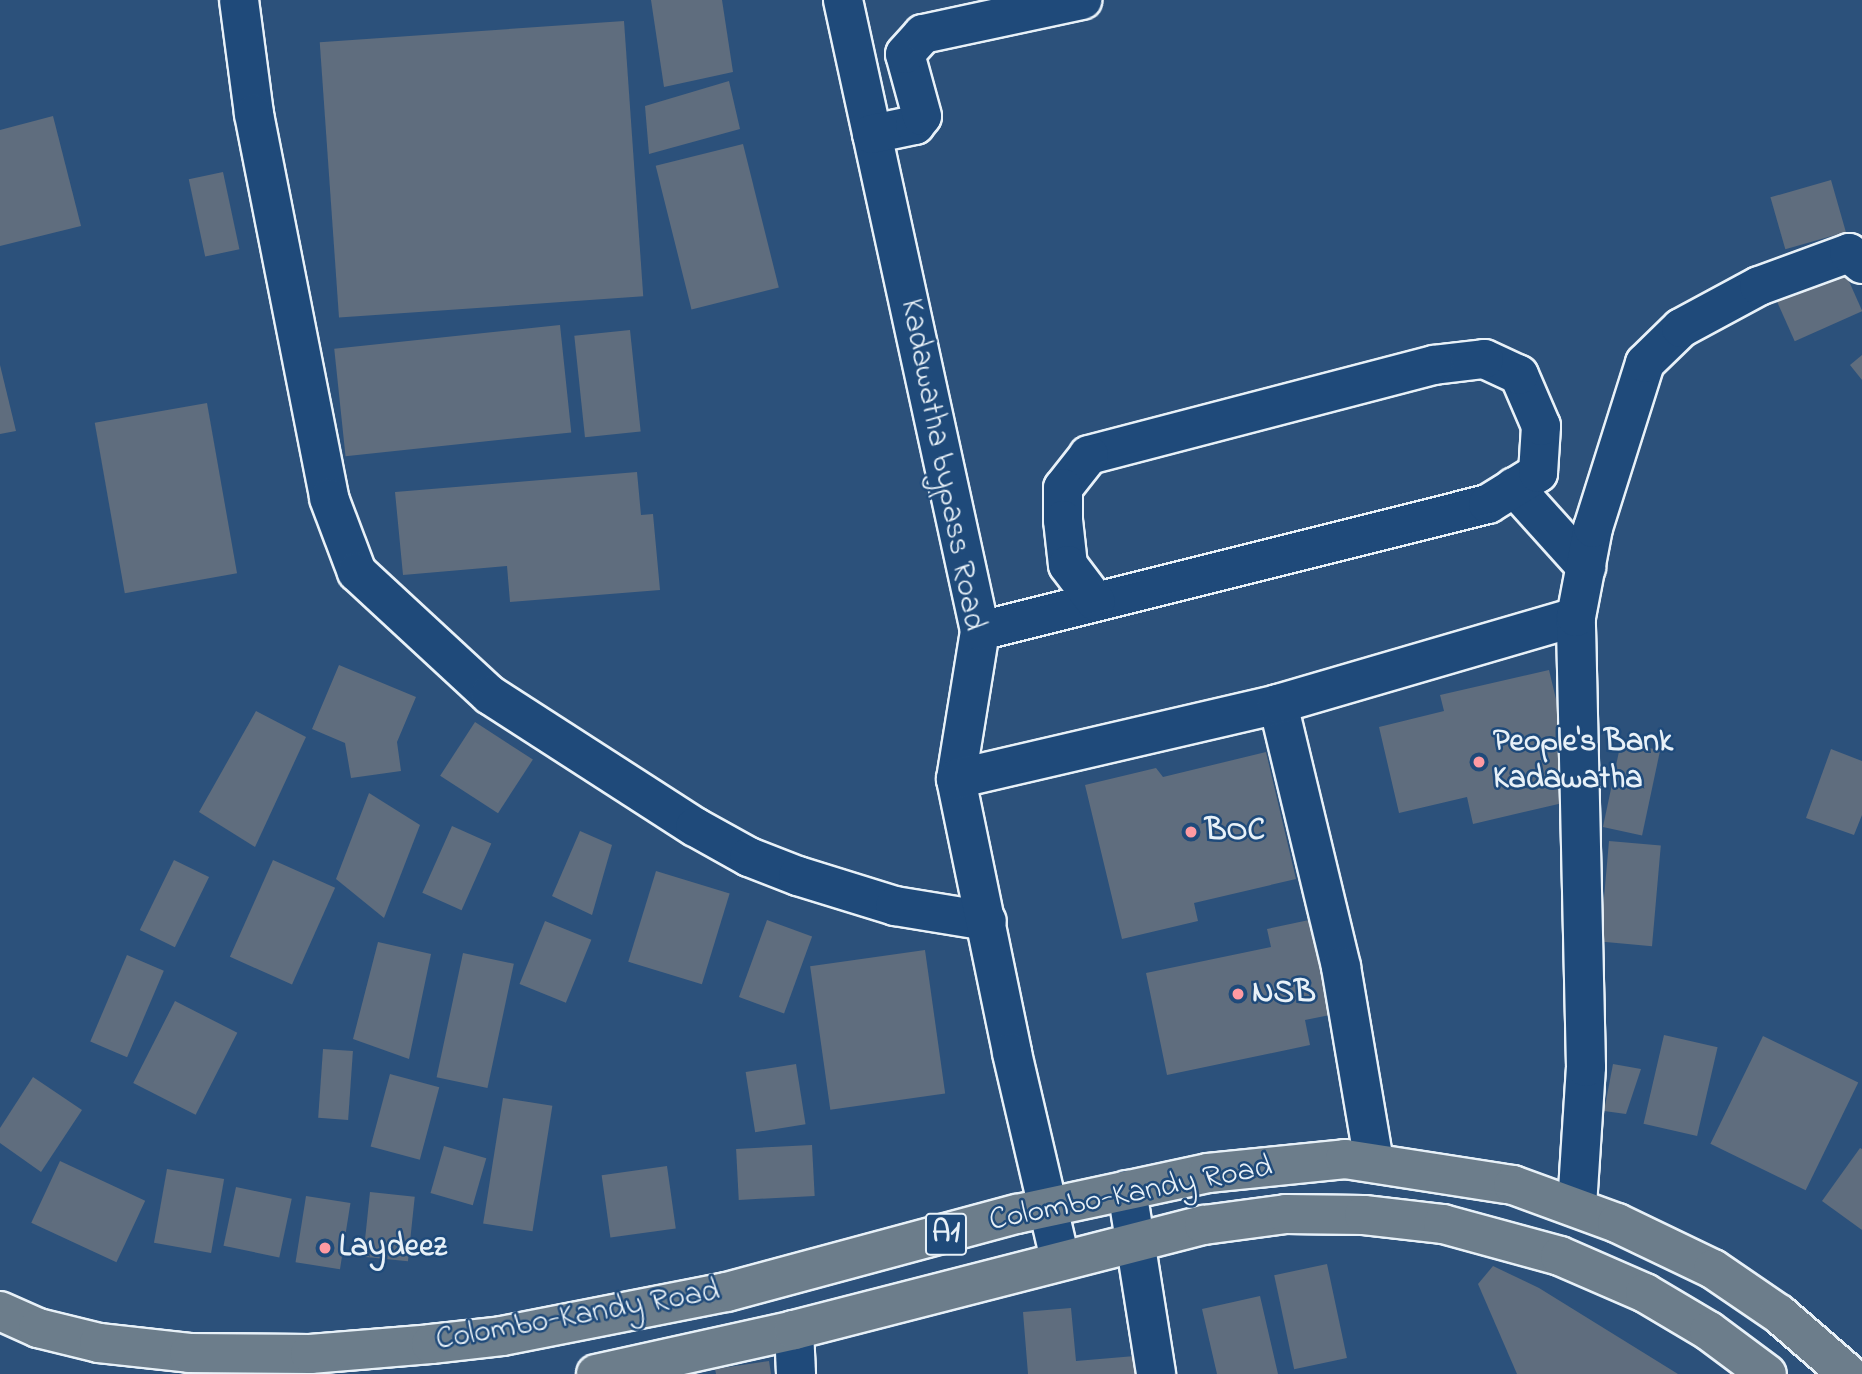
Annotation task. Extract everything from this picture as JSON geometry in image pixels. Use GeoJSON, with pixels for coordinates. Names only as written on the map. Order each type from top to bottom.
{"type":"FeatureCollection","features":[{"type":"Feature","properties":{"kind":"highway","name":"Colombo-Kandy Road"},"geometry":{"type":"LineString","coordinates":[[0,1311],[38,1328],[99,1342],[189,1353],[310,1354],[502,1336],[727,1292],[1127,1190],[1244,1167],[1345,1159],[1475,1177],[1577,1206],[1713,1269],[1779,1314],[1848,1374]]}},
{"type":"Feature","properties":{"kind":"highway","name":"Colombo-Kandy Road"},"geometry":{"type":"LineString","coordinates":[[596,1374],[794,1330],[1060,1260],[1260,1215],[1364,1215],[1443,1224],[1589,1266],[1671,1308],[1767,1374]]}},
{"type":"Feature","properties":{"kind":"street"},"geometry":{"type":"LineString","coordinates":[[239,0],[254,114],[329,498],[357,572],[490,695],[727,845],[798,876],[895,906],[987,921]]}},
{"type":"Feature","properties":{"kind":"street","name":"Kadawatha bypass Road"},"geometry":{"type":"LineString","coordinates":[[843,0],[980,631],[956,779],[1060,1260]]}},
{"type":"Feature","properties":{"kind":"street"},"geometry":{"type":"LineString","coordinates":[[872,134],[915,125],[922,116],[905,54],[923,34],[1082,0]]}},
{"type":"Feature","properties":{"kind":"street"},"geometry":{"type":"LineString","coordinates":[[1577,1206],[1586,1054],[1576,617],[1593,528],[1645,363],[1681,328],[1759,286],[1849,253],[1862,264]]}},
{"type":"Feature","properties":{"kind":"street"},"geometry":{"type":"LineString","coordinates":[[980,631],[1096,602],[1488,504],[1538,473],[1541,426],[1519,375],[1484,359],[1434,365],[1089,455],[1063,488],[1063,520],[1069,565],[1096,602]]}},
{"type":"Feature","properties":{"kind":"street"},"geometry":{"type":"LineString","coordinates":[[1514,487],[1586,567]]}},
{"type":"Feature","properties":{"kind":"street"},"geometry":{"type":"LineString","coordinates":[[956,779],[1278,704],[1576,617]]}},
{"type":"Feature","properties":{"kind":"street"},"geometry":{"type":"LineString","coordinates":[[1278,704],[1341,967],[1374,1162]]}},
{"type":"Feature","properties":{"kind":"street"},"geometry":{"type":"LineString","coordinates":[[1127,1190],[1138,1241],[1156,1374]]}},
{"type":"Feature","properties":{"kind":"street"},"geometry":{"type":"LineString","coordinates":[[794,1330],[796,1374]]}},
{"type":"Feature","properties":{"kind":"building"},"geometry":{"type":"Polygon","coordinates":[[[651,0],[722,0],[733,72],[664,87],[651,0]]]}},
{"type":"Feature","properties":{"kind":"building"},"geometry":{"type":"Polygon","coordinates":[[[624,21],[643,296],[339,318],[320,42],[624,21]]]}},
{"type":"Feature","properties":{"kind":"building"},"geometry":{"type":"Polygon","coordinates":[[[729,81],[740,129],[649,154],[645,106],[729,81]]]}},
{"type":"Feature","properties":{"kind":"building"},"geometry":{"type":"Polygon","coordinates":[[[53,116],[81,226],[0,246],[0,130],[53,116]]]}},
{"type":"Feature","properties":{"kind":"building"},"geometry":{"type":"Polygon","coordinates":[[[743,144],[779,288],[691,309],[656,166],[743,144]]]}},
{"type":"Feature","properties":{"kind":"building"},"geometry":{"type":"Polygon","coordinates":[[[223,172],[239,249],[205,257],[189,179],[223,172]]]}},
{"type":"Feature","properties":{"kind":"building"},"geometry":{"type":"Polygon","coordinates":[[[1831,180],[1846,232],[1785,249],[1770,197],[1831,180]]]}},
{"type":"Feature","properties":{"kind":"building"},"geometry":{"type":"Polygon","coordinates":[[[1844,270],[1862,311],[1795,341],[1776,300],[1844,270]]]}},
{"type":"Feature","properties":{"kind":"building"},"geometry":{"type":"Polygon","coordinates":[[[560,325],[571,432],[346,456],[334,349],[560,325]]]}},
{"type":"Feature","properties":{"kind":"building"},"geometry":{"type":"Polygon","coordinates":[[[630,330],[641,431],[585,437],[574,336],[630,330]]]}},
{"type":"Feature","properties":{"kind":"building"},"geometry":{"type":"Polygon","coordinates":[[[1862,355],[1862,380],[1850,365],[1862,355]]]}},
{"type":"Feature","properties":{"kind":"building"},"geometry":{"type":"Polygon","coordinates":[[[0,365],[16,431],[0,434],[0,365]]]}},
{"type":"Feature","properties":{"kind":"building"},"geometry":{"type":"Polygon","coordinates":[[[207,403],[237,573],[125,593],[95,423],[207,403]]]}},
{"type":"Feature","properties":{"kind":"building"},"geometry":{"type":"Polygon","coordinates":[[[637,472],[641,515],[653,514],[660,590],[510,602],[507,566],[403,575],[395,492],[637,472]]]}},
{"type":"Feature","properties":{"kind":"building"},"geometry":{"type":"Polygon","coordinates":[[[339,665],[416,697],[397,742],[401,771],[351,778],[345,743],[312,729],[339,665]]]}},
{"type":"Feature","properties":{"kind":"building","name":"People's Bank Kadawatha"},"geometry":{"type":"Polygon","coordinates":[[[1549,670],[1580,799],[1473,824],[1467,797],[1399,813],[1379,727],[1444,711],[1440,695],[1549,670]]]}},
{"type":"Feature","properties":{"kind":"building"},"geometry":{"type":"Polygon","coordinates":[[[256,711],[306,737],[255,847],[199,812],[256,711]]]}},
{"type":"Feature","properties":{"kind":"building"},"geometry":{"type":"Polygon","coordinates":[[[475,722],[533,760],[498,813],[440,776],[475,722]]]}},
{"type":"Feature","properties":{"kind":"building"},"geometry":{"type":"Polygon","coordinates":[[[1621,742],[1660,750],[1642,835],[1603,827],[1621,742]]]}},
{"type":"Feature","properties":{"kind":"building"},"geometry":{"type":"Polygon","coordinates":[[[1831,749],[1862,761],[1862,815],[1854,835],[1806,818],[1831,749]]]}},
{"type":"Feature","properties":{"kind":"building","name":"BOC"},"geometry":{"type":"Polygon","coordinates":[[[1266,752],[1296,879],[1194,903],[1198,921],[1122,939],[1085,785],[1156,768],[1163,777],[1266,752]]]}},
{"type":"Feature","properties":{"kind":"building"},"geometry":{"type":"Polygon","coordinates":[[[369,793],[420,825],[384,918],[336,879],[369,793]]]}},
{"type":"Feature","properties":{"kind":"building"},"geometry":{"type":"Polygon","coordinates":[[[452,826],[491,843],[462,910],[422,893],[452,826]]]}},
{"type":"Feature","properties":{"kind":"building"},"geometry":{"type":"Polygon","coordinates":[[[580,831],[612,845],[592,915],[552,896],[580,831]]]}},
{"type":"Feature","properties":{"kind":"building"},"geometry":{"type":"Polygon","coordinates":[[[1609,841],[1661,846],[1652,946],[1600,942],[1609,841]]]}},
{"type":"Feature","properties":{"kind":"building"},"geometry":{"type":"Polygon","coordinates":[[[174,860],[209,877],[175,947],[140,930],[174,860]]]}},
{"type":"Feature","properties":{"kind":"building"},"geometry":{"type":"Polygon","coordinates":[[[273,860],[335,888],[292,984],[230,957],[273,860]]]}},
{"type":"Feature","properties":{"kind":"building"},"geometry":{"type":"Polygon","coordinates":[[[656,871],[730,894],[702,984],[628,962],[656,871]]]}},
{"type":"Feature","properties":{"kind":"building"},"geometry":{"type":"Polygon","coordinates":[[[767,920],[812,936],[784,1013],[739,997],[767,920]]]}},
{"type":"Feature","properties":{"kind":"building","name":"NSB"},"geometry":{"type":"Polygon","coordinates":[[[1309,920],[1330,1015],[1305,1020],[1310,1045],[1167,1075],[1146,973],[1271,947],[1267,929],[1309,920]]]}},
{"type":"Feature","properties":{"kind":"building"},"geometry":{"type":"Polygon","coordinates":[[[545,921],[591,940],[566,1003],[520,984],[545,921]]]}},
{"type":"Feature","properties":{"kind":"building"},"geometry":{"type":"Polygon","coordinates":[[[378,942],[431,954],[409,1059],[353,1039],[378,942]]]}},
{"type":"Feature","properties":{"kind":"building"},"geometry":{"type":"Polygon","coordinates":[[[925,950],[945,1094],[830,1110],[810,966],[925,950]]]}},
{"type":"Feature","properties":{"kind":"building"},"geometry":{"type":"Polygon","coordinates":[[[463,953],[514,964],[487,1088],[437,1077],[463,953]]]}},
{"type":"Feature","properties":{"kind":"building"},"geometry":{"type":"Polygon","coordinates":[[[127,955],[164,971],[127,1057],[90,1042],[127,955]]]}},
{"type":"Feature","properties":{"kind":"building"},"geometry":{"type":"Polygon","coordinates":[[[175,1001],[237,1033],[196,1115],[133,1083],[175,1001]]]}},
{"type":"Feature","properties":{"kind":"building"},"geometry":{"type":"Polygon","coordinates":[[[1664,1035],[1718,1047],[1697,1136],[1644,1124],[1664,1035]]]}},
{"type":"Feature","properties":{"kind":"building"},"geometry":{"type":"Polygon","coordinates":[[[1763,1036],[1858,1082],[1806,1190],[1710,1144],[1763,1036]]]}},
{"type":"Feature","properties":{"kind":"building"},"geometry":{"type":"Polygon","coordinates":[[[323,1049],[353,1051],[348,1120],[318,1118],[323,1049]]]}},
{"type":"Feature","properties":{"kind":"building"},"geometry":{"type":"Polygon","coordinates":[[[796,1064],[806,1124],[755,1132],[746,1072],[796,1064]]]}},
{"type":"Feature","properties":{"kind":"building"},"geometry":{"type":"Polygon","coordinates":[[[1613,1064],[1641,1069],[1626,1114],[1604,1111],[1613,1064]]]}},
{"type":"Feature","properties":{"kind":"building"},"geometry":{"type":"Polygon","coordinates":[[[390,1074],[439,1087],[420,1160],[371,1146],[390,1074]]]}},
{"type":"Feature","properties":{"kind":"building"},"geometry":{"type":"Polygon","coordinates":[[[33,1077],[82,1110],[41,1172],[0,1143],[0,1128],[33,1077]]]}},
{"type":"Feature","properties":{"kind":"building"},"geometry":{"type":"Polygon","coordinates":[[[503,1098],[552,1106],[533,1231],[483,1223],[503,1098]]]}},
{"type":"Feature","properties":{"kind":"building"},"geometry":{"type":"Polygon","coordinates":[[[812,1145],[815,1196],[739,1200],[736,1149],[812,1145]]]}},
{"type":"Feature","properties":{"kind":"building"},"geometry":{"type":"Polygon","coordinates":[[[444,1146],[486,1158],[473,1205],[430,1193],[444,1146]]]}},
{"type":"Feature","properties":{"kind":"building"},"geometry":{"type":"Polygon","coordinates":[[[1860,1148],[1862,1149],[1862,1230],[1822,1201],[1860,1148]]]}},
{"type":"Feature","properties":{"kind":"building"},"geometry":{"type":"Polygon","coordinates":[[[60,1161],[145,1201],[116,1262],[31,1223],[60,1161]]]}},
{"type":"Feature","properties":{"kind":"building"},"geometry":{"type":"Polygon","coordinates":[[[667,1166],[676,1228],[610,1238],[602,1175],[667,1166]]]}},
{"type":"Feature","properties":{"kind":"building"},"geometry":{"type":"Polygon","coordinates":[[[167,1169],[224,1179],[211,1253],[154,1243],[167,1169]]]}},
{"type":"Feature","properties":{"kind":"building"},"geometry":{"type":"Polygon","coordinates":[[[236,1187],[292,1199],[279,1258],[224,1246],[236,1187]]]}},
{"type":"Feature","properties":{"kind":"building"},"geometry":{"type":"Polygon","coordinates":[[[370,1192],[415,1197],[408,1261],[363,1257],[370,1192]]]}},
{"type":"Feature","properties":{"kind":"building"},"geometry":{"type":"Polygon","coordinates":[[[306,1196],[350,1203],[340,1269],[296,1262],[306,1196]]]}},
{"type":"Feature","properties":{"kind":"building"},"geometry":{"type":"Polygon","coordinates":[[[1327,1264],[1347,1358],[1294,1369],[1274,1275],[1327,1264]]]}},
{"type":"Feature","properties":{"kind":"building"},"geometry":{"type":"Polygon","coordinates":[[[1493,1266],[1539,1288],[1678,1374],[1517,1374],[1478,1284],[1493,1266]]]}},
{"type":"Feature","properties":{"kind":"building"},"geometry":{"type":"Polygon","coordinates":[[[1260,1296],[1278,1374],[1217,1374],[1202,1309],[1260,1296]]]}},
{"type":"Feature","properties":{"kind":"building"},"geometry":{"type":"Polygon","coordinates":[[[1071,1308],[1076,1361],[1135,1356],[1137,1374],[1028,1374],[1023,1312],[1071,1308]]]}},
{"type":"Feature","properties":{"kind":"building"},"geometry":{"type":"Polygon","coordinates":[[[769,1361],[771,1374],[716,1374],[715,1369],[769,1361]]]}},
{"type":"Feature","properties":{"kind":"place","name":"People's Bank Kadawatha"},"geometry":{"type":"Point","coordinates":[1479,762]}},
{"type":"Feature","properties":{"kind":"place","name":"BOC"},"geometry":{"type":"Point","coordinates":[1191,832]}},
{"type":"Feature","properties":{"kind":"place","name":"NSB"},"geometry":{"type":"Point","coordinates":[1238,994]}},
{"type":"Feature","properties":{"kind":"place","name":"Laydeez"},"geometry":{"type":"Point","coordinates":[325,1248]}}]}
